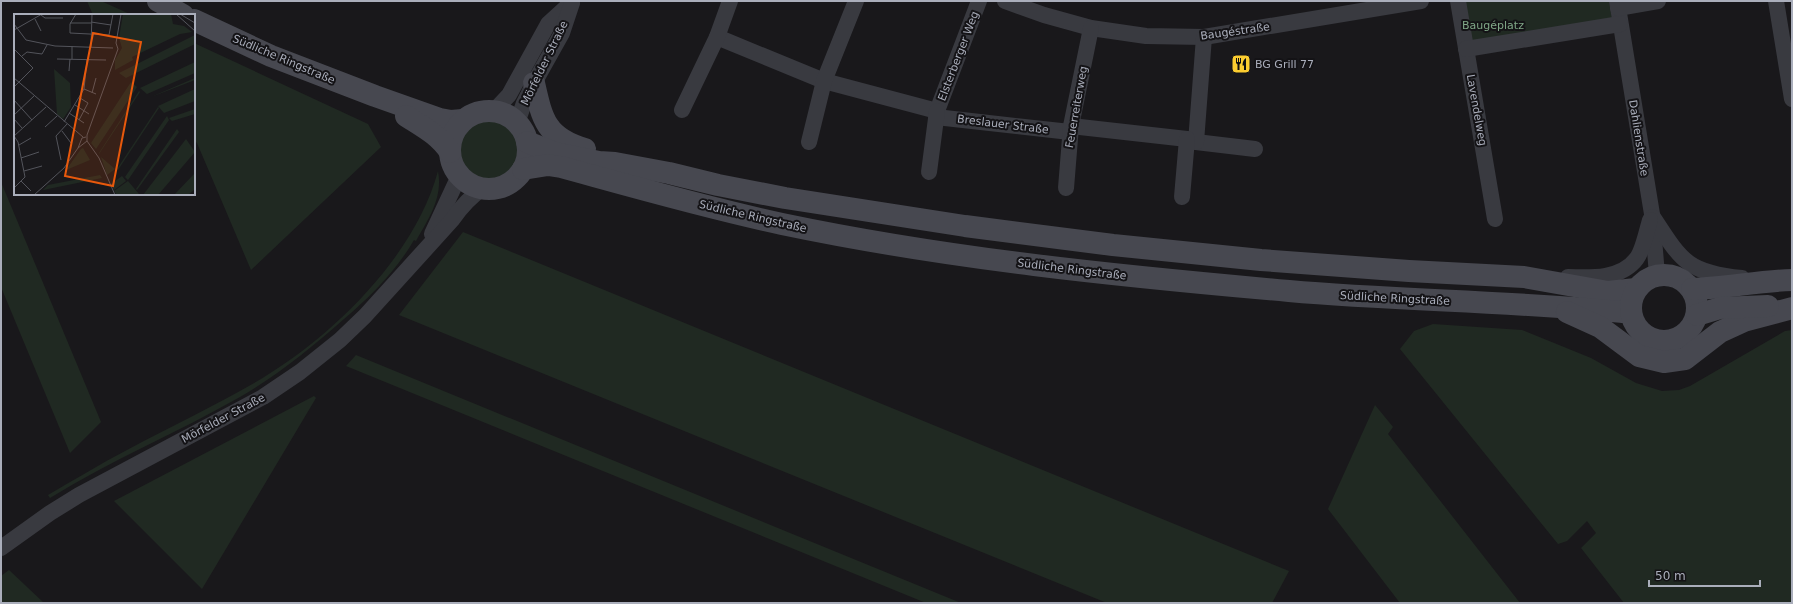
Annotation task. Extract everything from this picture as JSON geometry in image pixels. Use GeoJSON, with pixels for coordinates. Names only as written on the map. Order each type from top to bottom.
{"type":"FeatureCollection","features":[{"type":"Feature","properties":{"kind":"main road"},"geometry":{"type":"LineString","coordinates":[[158,1],[181,14]]}},
{"type":"Feature","properties":{"kind":"main road","name":"Südliche Ringstraße"},"geometry":{"type":"LineString","coordinates":[[195,20],[271,56],[375,96],[440,119],[451,121],[463,120]]}},
{"type":"Feature","properties":{"kind":"main road"},"geometry":{"type":"LineString","coordinates":[[534,83],[540,109],[547,125],[561,140],[572,146],[595,152],[615,163]]}},
{"type":"Feature","properties":{"kind":"main road","name":"Südliche Ringstraße"},"geometry":{"type":"LineString","coordinates":[[375,96],[433,133],[443,141],[450,152]]}},
{"type":"Feature","properties":{"kind":"main road","name":"Südliche Ringstraße"},"geometry":{"type":"LineString","coordinates":[[459,176],[452,164],[450,152],[451,140],[455,129],[463,120],[472,114],[483,111],[494,111]]}},
{"type":"Feature","properties":{"kind":"main road"},"geometry":{"type":"LineString","coordinates":[[459,176],[466,182],[483,188],[495,188],[506,185],[523,169],[527,156],[527,142],[523,132],[517,123],[506,115],[494,111]]}},
{"type":"Feature","properties":{"kind":"main road","name":"Südliche Ringstraße"},"geometry":{"type":"LineString","coordinates":[[527,142],[555,153],[599,162],[615,163],[786,198],[1036,236],[1261,260],[1524,277],[1568,284],[1593,290],[1622,292],[1636,289],[1645,280],[1657,275]]}},
{"type":"Feature","properties":{"kind":"main road","name":"Südliche Ringstraße"},"geometry":{"type":"LineString","coordinates":[[523,169],[548,165],[560,167],[781,224],[855,238],[986,258],[1131,276],[1292,292],[1416,300],[1555,306],[1631,313]]}},
{"type":"Feature","properties":{"kind":"main road"},"geometry":{"type":"LineString","coordinates":[[1636,289],[1632,298],[1631,313],[1634,324],[1643,334],[1653,340],[1663,341],[1674,340],[1682,336],[1691,327],[1697,315],[1697,301],[1692,289],[1680,279],[1669,274],[1657,275]]}},
{"type":"Feature","properties":{"kind":"main road"},"geometry":{"type":"LineString","coordinates":[[1692,289],[1719,288],[1769,281],[1792,280]]}},
{"type":"Feature","properties":{"kind":"main road"},"geometry":{"type":"LineString","coordinates":[[1697,315],[1720,308],[1760,305],[1792,308]]}},
{"type":"Feature","properties":{"kind":"main road"},"geometry":{"type":"LineString","coordinates":[[1555,306],[1600,327],[1640,356],[1664,362],[1685,359],[1720,332],[1744,321],[1792,308]]}},
{"type":"Feature","properties":{"kind":"street"},"geometry":{"type":"LineString","coordinates":[[682,110],[717,37],[730,1]]}},
{"type":"Feature","properties":{"kind":"street"},"geometry":{"type":"LineString","coordinates":[[809,142],[824,81],[856,1]]}},
{"type":"Feature","properties":{"kind":"street","name":"Elsterberger Weg"},"geometry":{"type":"LineString","coordinates":[[929,172],[936,114],[979,1]]}},
{"type":"Feature","properties":{"kind":"street","name":"Baugéstraße"},"geometry":{"type":"LineString","coordinates":[[1005,1],[1044,15],[1091,28],[1146,36],[1204,37],[1421,1]]}},
{"type":"Feature","properties":{"kind":"street","name":"Lavendelweg"},"geometry":{"type":"LineString","coordinates":[[1458,1],[1495,219]]}},
{"type":"Feature","properties":{"kind":"street"},"geometry":{"type":"LineString","coordinates":[[1617,4],[1658,1]]}},
{"type":"Feature","properties":{"kind":"street"},"geometry":{"type":"LineString","coordinates":[[1776,1],[1792,99]]}},
{"type":"Feature","properties":{"kind":"street","name":"Mörfelder Straße"},"geometry":{"type":"LineString","coordinates":[[517,123],[524,103],[534,83],[562,33],[572,2]]}},
{"type":"Feature","properties":{"kind":"street","name":"Mörfelder Straße"},"geometry":{"type":"LineString","coordinates":[[494,111],[509,95],[548,24],[572,2]]}},
{"type":"Feature","properties":{"kind":"street","name":"Dahlienstraße"},"geometry":{"type":"LineString","coordinates":[[1617,4],[1652,214],[1657,275]]}},
{"type":"Feature","properties":{"kind":"street"},"geometry":{"type":"LineString","coordinates":[[1466,49],[1620,24]]}},
{"type":"Feature","properties":{"kind":"street","name":"Feuerreiterweg"},"geometry":{"type":"LineString","coordinates":[[1066,188],[1070,129],[1091,28]]}},
{"type":"Feature","properties":{"kind":"street","name":"Elsterberger Weg"},"geometry":{"type":"LineString","coordinates":[[717,37],[824,81],[936,114]]}},
{"type":"Feature","properties":{"kind":"street"},"geometry":{"type":"LineString","coordinates":[[1182,197],[1192,140],[1204,37]]}},
{"type":"Feature","properties":{"kind":"street","name":"Breslauer Straße"},"geometry":{"type":"LineString","coordinates":[[936,114],[1070,129],[1192,140],[1255,149]]}},
{"type":"Feature","properties":{"kind":"street","name":"Mörfelder Straße"},"geometry":{"type":"LineString","coordinates":[[1,548],[50,513],[79,495],[263,397],[300,372],[340,340],[400,280],[420,254],[435,229],[459,176]]}},
{"type":"Feature","properties":{"kind":"street","name":"Mörfelder Straße"},"geometry":{"type":"LineString","coordinates":[[420,254],[438,236],[471,196],[483,188]]}},
{"type":"Feature","properties":{"kind":"street"},"geometry":{"type":"LineString","coordinates":[[1652,214],[1676,253],[1691,265],[1706,272],[1720,276],[1769,281]]}},
{"type":"Feature","properties":{"kind":"street","name":"Südliche Ringstraße"},"geometry":{"type":"LineString","coordinates":[[1524,277],[1590,278],[1611,274],[1627,268],[1638,257],[1652,214]]}},
{"type":"Feature","properties":{"kind":"green space"},"geometry":{"type":"Polygon","coordinates":[[[87,1],[101,1],[130,14],[93,14],[87,1]]]}},
{"type":"Feature","properties":{"kind":"green space","name":"Baugéplatz"},"geometry":{"type":"Polygon","coordinates":[[[1465,1],[1609,1],[1614,29],[1473,52],[1465,1]]]}},
{"type":"Feature","properties":{"kind":"green space"},"geometry":{"type":"Polygon","coordinates":[[[195,43],[368,124],[381,147],[251,270],[195,141],[195,43]]]}},
{"type":"Feature","properties":{"kind":"green space"},"geometry":{"type":"Polygon","coordinates":[[[489,119],[501,121],[511,128],[518,138],[520,150],[518,162],[511,172],[501,179],[489,181],[477,179],[467,172],[460,162],[458,150],[460,138],[467,128],[477,121],[489,119]]]}},
{"type":"Feature","properties":{"kind":"green space"},"geometry":{"type":"Polygon","coordinates":[[[438,171],[439,181],[437,199],[430,216],[416,241],[414,240],[391,273],[373,292],[319,340],[294,361],[254,389],[192,423],[97,471],[50,498],[48,495],[107,461],[228,398],[261,379],[289,361],[316,340],[343,316],[391,263],[411,233],[427,203],[438,171]]]}},
{"type":"Feature","properties":{"kind":"green space"},"geometry":{"type":"Polygon","coordinates":[[[1,182],[101,422],[70,453],[1,287],[1,182]]]}},
{"type":"Feature","properties":{"kind":"green space"},"geometry":{"type":"Polygon","coordinates":[[[463,232],[1289,571],[1272,603],[1107,603],[399,315],[463,232]]]}},
{"type":"Feature","properties":{"kind":"green space"},"geometry":{"type":"Polygon","coordinates":[[[1433,324],[1522,330],[1591,358],[1636,383],[1662,391],[1679,390],[1690,386],[1785,331],[1792,330],[1792,603],[1624,603],[1581,548],[1596,533],[1587,521],[1567,541],[1558,544],[1400,349],[1414,331],[1433,324]]]}},
{"type":"Feature","properties":{"kind":"green space"},"geometry":{"type":"Polygon","coordinates":[[[356,355],[961,603],[926,603],[346,366],[356,355]]]}},
{"type":"Feature","properties":{"kind":"green space"},"geometry":{"type":"Polygon","coordinates":[[[314,396],[316,398],[202,589],[114,501],[314,396]]]}},
{"type":"Feature","properties":{"kind":"green space"},"geometry":{"type":"Polygon","coordinates":[[[1375,405],[1393,427],[1388,434],[1520,603],[1400,603],[1328,509],[1375,405]]]}},
{"type":"Feature","properties":{"kind":"green space"},"geometry":{"type":"Polygon","coordinates":[[[9,570],[44,603],[1,603],[1,576],[9,570]]]}},
{"type":"Feature","properties":{"kind":"place","name":"BG Grill 77"},"geometry":{"type":"Point","coordinates":[1241,64]}}]}
